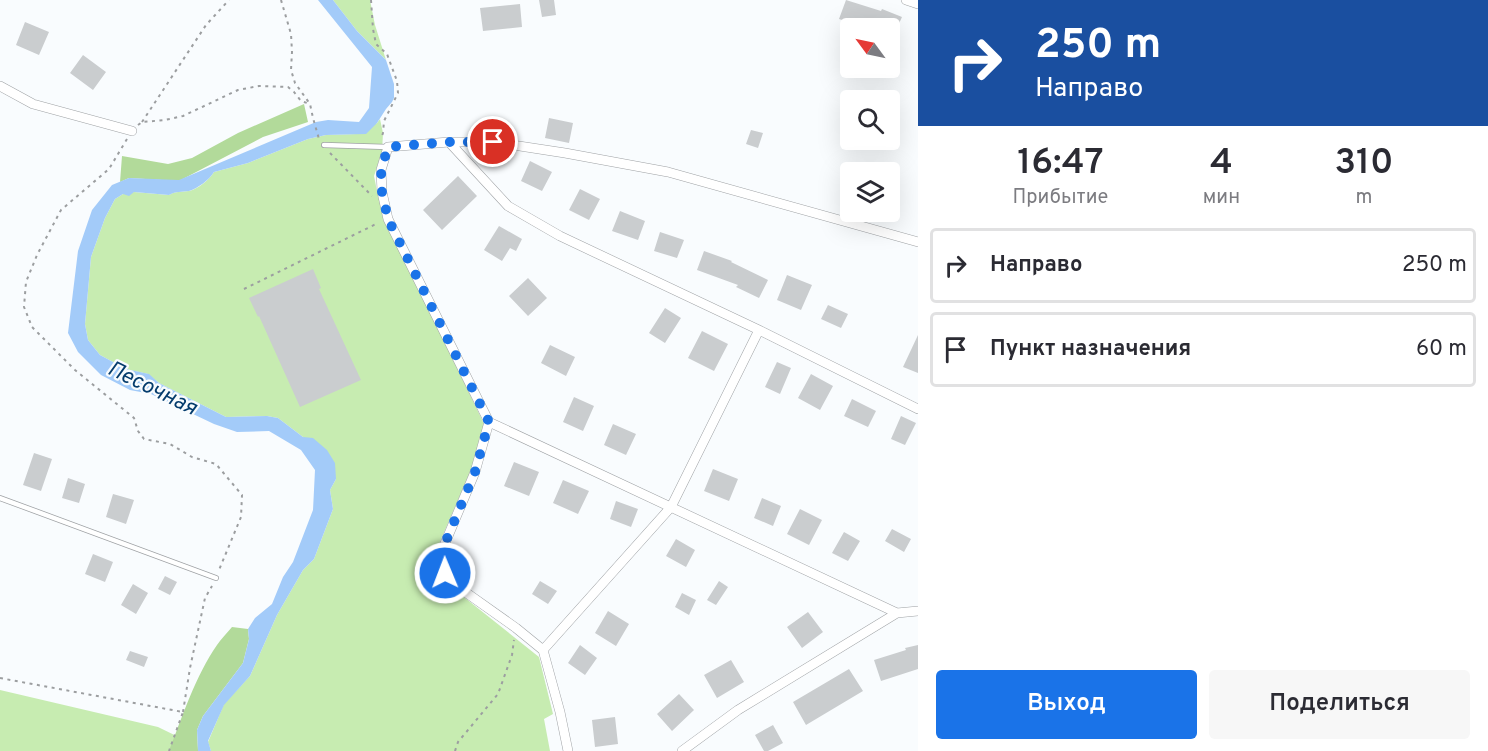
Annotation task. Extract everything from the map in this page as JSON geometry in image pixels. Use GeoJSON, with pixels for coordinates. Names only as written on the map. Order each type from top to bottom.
{"type":"FeatureCollection","features":[{"type":"Feature","properties":{"kind":"street"},"geometry":{"type":"LineString","coordinates":[[906,0],[918,4]]}},
{"type":"Feature","properties":{"kind":"street"},"geometry":{"type":"LineString","coordinates":[[0,86],[33,104],[132,131]]}},
{"type":"Feature","properties":{"kind":"street"},"geometry":{"type":"LineString","coordinates":[[449,142],[508,206],[560,236],[759,330],[918,409]]}},
{"type":"Feature","properties":{"kind":"street"},"geometry":{"type":"LineString","coordinates":[[897,613],[489,422],[388,219],[382,192],[381,170],[388,147],[449,142],[493,142],[668,172],[918,242]]}},
{"type":"Feature","properties":{"kind":"street"},"geometry":{"type":"LineString","coordinates":[[543,650],[671,507],[759,330]]}},
{"type":"Feature","properties":{"kind":"street"},"geometry":{"type":"LineString","coordinates":[[489,422],[475,472],[443,548],[445,573],[454,585],[516,628],[543,650],[568,751]]}},
{"type":"Feature","properties":{"kind":"street"},"geometry":{"type":"LineString","coordinates":[[682,751],[738,710],[897,613],[918,611]]}},
{"type":"Feature","properties":{"kind":"lane"},"geometry":{"type":"LineString","coordinates":[[324,145],[388,147]]}},
{"type":"Feature","properties":{"kind":"lane"},"geometry":{"type":"LineString","coordinates":[[0,498],[216,578]]}},
{"type":"Feature","properties":{"kind":"path"},"geometry":{"type":"LineString","coordinates":[[169,751],[183,712],[205,598],[216,578],[241,517],[242,495],[216,464],[192,458],[170,444],[144,439],[138,431],[134,418],[75,369],[32,327],[24,307],[26,282],[37,255],[61,210],[109,169],[132,131],[142,122],[206,25],[229,0]]}},
{"type":"Feature","properties":{"kind":"path"},"geometry":{"type":"LineString","coordinates":[[281,0],[291,34],[291,70],[295,83],[310,104],[312,118],[320,140]]}},
{"type":"Feature","properties":{"kind":"path"},"geometry":{"type":"LineString","coordinates":[[371,0],[376,44],[387,54],[397,81],[398,93],[384,121],[380,142],[371,147]]}},
{"type":"Feature","properties":{"kind":"path"},"geometry":{"type":"LineString","coordinates":[[142,122],[183,116],[238,90],[259,86],[288,87],[301,101],[310,104]]}},
{"type":"Feature","properties":{"kind":"path"},"geometry":{"type":"LineString","coordinates":[[324,145],[372,196]]}},
{"type":"Feature","properties":{"kind":"path"},"geometry":{"type":"LineString","coordinates":[[244,289],[388,219]]}},
{"type":"Feature","properties":{"kind":"path"},"geometry":{"type":"LineString","coordinates":[[454,751],[458,742],[498,694],[512,655],[516,628]]}},
{"type":"Feature","properties":{"kind":"path"},"geometry":{"type":"LineString","coordinates":[[0,678],[183,712]]}},
{"type":"Feature","properties":{"kind":"green space"},"geometry":{"type":"Polygon","coordinates":[[[333,0],[370,0],[386,60],[357,31],[333,0]]]}},
{"type":"Feature","properties":{"kind":"green space"},"geometry":{"type":"Polygon","coordinates":[[[304,104],[308,122],[263,137],[179,181],[129,178],[120,182],[122,156],[168,164],[192,158],[238,133],[304,104]]]}},
{"type":"Feature","properties":{"kind":"green space"},"geometry":{"type":"Polygon","coordinates":[[[380,119],[383,133],[382,152],[374,176],[378,196],[388,224],[485,426],[486,435],[439,544],[437,567],[450,586],[539,657],[553,714],[544,719],[550,751],[211,751],[208,742],[224,704],[250,676],[277,615],[303,570],[314,559],[333,509],[330,490],[336,479],[303,437],[278,418],[226,417],[159,383],[148,374],[126,369],[100,355],[88,340],[85,324],[91,257],[105,218],[115,199],[123,194],[134,192],[169,195],[189,191],[203,184],[214,172],[248,163],[308,139],[326,135],[357,134],[380,119]]]}},
{"type":"Feature","properties":{"kind":"green space"},"geometry":{"type":"Polygon","coordinates":[[[232,627],[248,629],[249,639],[243,663],[203,716],[197,730],[198,751],[169,751],[202,669],[232,627]]]}},
{"type":"Feature","properties":{"kind":"green space"},"geometry":{"type":"Polygon","coordinates":[[[0,690],[158,727],[197,746],[198,751],[0,751],[0,690]]]}},
{"type":"Feature","properties":{"kind":"water","name":"Песочная"},"geometry":{"type":"Polygon","coordinates":[[[318,0],[333,0],[357,31],[386,60],[394,84],[394,98],[377,123],[366,134],[326,135],[308,139],[248,163],[214,172],[203,183],[189,191],[169,195],[134,192],[129,196],[123,194],[115,199],[105,218],[91,257],[85,324],[88,340],[100,355],[126,369],[149,374],[159,383],[226,417],[278,418],[303,437],[313,438],[327,450],[335,463],[336,479],[330,490],[333,509],[314,559],[303,570],[277,615],[250,676],[224,705],[208,741],[211,751],[198,751],[197,730],[203,716],[243,663],[249,639],[248,629],[255,618],[272,604],[283,577],[293,562],[313,510],[315,470],[301,450],[269,431],[237,432],[214,424],[151,394],[130,390],[101,375],[78,352],[68,333],[78,251],[92,210],[112,185],[129,178],[179,180],[316,122],[328,120],[359,122],[369,108],[372,67],[318,0]]]}},
{"type":"Feature","properties":{"kind":"building"},"geometry":{"type":"Polygon","coordinates":[[[539,0],[554,0],[556,15],[542,17],[539,0]]]}},
{"type":"Feature","properties":{"kind":"building"},"geometry":{"type":"Polygon","coordinates":[[[846,0],[881,11],[882,9],[902,17],[900,21],[900,18],[839,19],[846,0]]]}},
{"type":"Feature","properties":{"kind":"building"},"geometry":{"type":"Polygon","coordinates":[[[520,4],[522,27],[483,31],[480,8],[520,4]]]}},
{"type":"Feature","properties":{"kind":"building"},"geometry":{"type":"Polygon","coordinates":[[[25,22],[49,32],[39,55],[16,45],[25,22]]]}},
{"type":"Feature","properties":{"kind":"building"},"geometry":{"type":"Polygon","coordinates":[[[83,55],[106,72],[93,90],[70,73],[83,55]]]}},
{"type":"Feature","properties":{"kind":"building"},"geometry":{"type":"Polygon","coordinates":[[[549,118],[573,123],[569,143],[545,138],[549,118]]]}},
{"type":"Feature","properties":{"kind":"building"},"geometry":{"type":"Polygon","coordinates":[[[751,130],[763,133],[758,148],[746,144],[751,130]]]}},
{"type":"Feature","properties":{"kind":"building"},"geometry":{"type":"Polygon","coordinates":[[[530,161],[552,172],[542,191],[521,181],[530,161]]]}},
{"type":"Feature","properties":{"kind":"building"},"geometry":{"type":"Polygon","coordinates":[[[458,176],[477,196],[442,230],[423,210],[458,176]]]}},
{"type":"Feature","properties":{"kind":"building"},"geometry":{"type":"Polygon","coordinates":[[[580,189],[600,199],[589,220],[569,210],[580,189]]]}},
{"type":"Feature","properties":{"kind":"building"},"geometry":{"type":"Polygon","coordinates":[[[620,211],[645,221],[638,240],[612,231],[620,211]]]}},
{"type":"Feature","properties":{"kind":"building"},"geometry":{"type":"Polygon","coordinates":[[[499,226],[522,239],[516,251],[510,248],[502,261],[484,250],[499,226]]]}},
{"type":"Feature","properties":{"kind":"building"},"geometry":{"type":"Polygon","coordinates":[[[660,232],[684,240],[677,258],[654,251],[660,232]]]}},
{"type":"Feature","properties":{"kind":"building"},"geometry":{"type":"Polygon","coordinates":[[[704,251],[732,261],[768,280],[759,298],[736,287],[738,285],[697,270],[704,251]]]}},
{"type":"Feature","properties":{"kind":"building"},"geometry":{"type":"Polygon","coordinates":[[[313,269],[321,288],[319,289],[361,380],[300,407],[249,298],[313,269]]]}},
{"type":"Feature","properties":{"kind":"building"},"geometry":{"type":"Polygon","coordinates":[[[787,275],[812,285],[801,310],[777,300],[787,275]]]}},
{"type":"Feature","properties":{"kind":"building"},"geometry":{"type":"Polygon","coordinates":[[[528,278],[547,298],[528,316],[509,296],[528,278]]]}},
{"type":"Feature","properties":{"kind":"building"},"geometry":{"type":"Polygon","coordinates":[[[828,305],[848,314],[841,328],[821,319],[828,305]]]}},
{"type":"Feature","properties":{"kind":"building"},"geometry":{"type":"Polygon","coordinates":[[[665,308],[681,318],[665,343],[649,333],[665,308]]]}},
{"type":"Feature","properties":{"kind":"building"},"geometry":{"type":"Polygon","coordinates":[[[702,331],[728,344],[714,371],[688,358],[702,331]]]}},
{"type":"Feature","properties":{"kind":"building"},"geometry":{"type":"Polygon","coordinates":[[[918,335],[918,373],[903,367],[918,335]]]}},
{"type":"Feature","properties":{"kind":"building"},"geometry":{"type":"Polygon","coordinates":[[[550,345],[575,357],[566,376],[541,363],[550,345]]]}},
{"type":"Feature","properties":{"kind":"building"},"geometry":{"type":"Polygon","coordinates":[[[777,362],[791,368],[780,394],[765,387],[777,362]]]}},
{"type":"Feature","properties":{"kind":"building"},"geometry":{"type":"Polygon","coordinates":[[[811,374],[833,386],[820,410],[798,398],[811,374]]]}},
{"type":"Feature","properties":{"kind":"building"},"geometry":{"type":"Polygon","coordinates":[[[574,397],[594,406],[583,431],[563,422],[574,397]]]}},
{"type":"Feature","properties":{"kind":"building"},"geometry":{"type":"Polygon","coordinates":[[[852,399],[876,411],[868,427],[844,416],[852,399]]]}},
{"type":"Feature","properties":{"kind":"building"},"geometry":{"type":"Polygon","coordinates":[[[901,416],[916,423],[905,445],[891,439],[901,416]]]}},
{"type":"Feature","properties":{"kind":"building"},"geometry":{"type":"Polygon","coordinates":[[[613,424],[636,434],[626,455],[604,445],[613,424]]]}},
{"type":"Feature","properties":{"kind":"building"},"geometry":{"type":"Polygon","coordinates":[[[34,453],[52,459],[41,491],[23,485],[34,453]]]}},
{"type":"Feature","properties":{"kind":"building"},"geometry":{"type":"Polygon","coordinates":[[[514,462],[539,472],[529,496],[504,486],[514,462]]]}},
{"type":"Feature","properties":{"kind":"building"},"geometry":{"type":"Polygon","coordinates":[[[713,469],[738,479],[729,501],[704,491],[713,469]]]}},
{"type":"Feature","properties":{"kind":"building"},"geometry":{"type":"Polygon","coordinates":[[[68,478],[85,484],[79,503],[62,498],[68,478]]]}},
{"type":"Feature","properties":{"kind":"building"},"geometry":{"type":"Polygon","coordinates":[[[563,480],[589,491],[578,514],[553,503],[563,480]]]}},
{"type":"Feature","properties":{"kind":"building"},"geometry":{"type":"Polygon","coordinates":[[[113,494],[134,500],[126,524],[106,517],[113,494]]]}},
{"type":"Feature","properties":{"kind":"building"},"geometry":{"type":"Polygon","coordinates":[[[762,498],[781,506],[773,526],[754,518],[762,498]]]}},
{"type":"Feature","properties":{"kind":"building"},"geometry":{"type":"Polygon","coordinates":[[[616,501],[638,509],[631,527],[610,519],[616,501]]]}},
{"type":"Feature","properties":{"kind":"building"},"geometry":{"type":"Polygon","coordinates":[[[800,509],[822,520],[809,545],[787,534],[800,509]]]}},
{"type":"Feature","properties":{"kind":"building"},"geometry":{"type":"Polygon","coordinates":[[[892,529],[911,539],[904,552],[885,541],[892,529]]]}},
{"type":"Feature","properties":{"kind":"building"},"geometry":{"type":"Polygon","coordinates":[[[844,532],[860,541],[848,561],[832,553],[844,532]]]}},
{"type":"Feature","properties":{"kind":"building"},"geometry":{"type":"Polygon","coordinates":[[[676,539],[695,550],[686,567],[666,556],[676,539]]]}},
{"type":"Feature","properties":{"kind":"building"},"geometry":{"type":"Polygon","coordinates":[[[93,554],[113,562],[105,582],[85,574],[93,554]]]}},
{"type":"Feature","properties":{"kind":"building"},"geometry":{"type":"Polygon","coordinates":[[[165,576],[177,582],[170,595],[158,589],[165,576]]]}},
{"type":"Feature","properties":{"kind":"building"},"geometry":{"type":"Polygon","coordinates":[[[540,581],[557,591],[548,604],[532,594],[540,581]]]}},
{"type":"Feature","properties":{"kind":"building"},"geometry":{"type":"Polygon","coordinates":[[[719,581],[728,587],[716,605],[707,600],[719,581]]]}},
{"type":"Feature","properties":{"kind":"building"},"geometry":{"type":"Polygon","coordinates":[[[133,584],[148,593],[136,614],[121,605],[133,584]]]}},
{"type":"Feature","properties":{"kind":"building"},"geometry":{"type":"Polygon","coordinates":[[[682,593],[696,600],[689,615],[675,607],[682,593]]]}},
{"type":"Feature","properties":{"kind":"building"},"geometry":{"type":"Polygon","coordinates":[[[608,611],[629,624],[616,646],[595,633],[608,611]]]}},
{"type":"Feature","properties":{"kind":"building"},"geometry":{"type":"Polygon","coordinates":[[[808,612],[823,632],[802,648],[787,627],[808,612]]]}},
{"type":"Feature","properties":{"kind":"building"},"geometry":{"type":"Polygon","coordinates":[[[580,645],[597,658],[585,675],[568,663],[580,645]]]}},
{"type":"Feature","properties":{"kind":"building"},"geometry":{"type":"Polygon","coordinates":[[[918,645],[918,669],[881,681],[874,660],[918,645]]]}},
{"type":"Feature","properties":{"kind":"building"},"geometry":{"type":"Polygon","coordinates":[[[130,651],[148,657],[144,667],[126,660],[130,651]]]}},
{"type":"Feature","properties":{"kind":"building"},"geometry":{"type":"Polygon","coordinates":[[[731,660],[744,682],[717,698],[704,675],[731,660]]]}},
{"type":"Feature","properties":{"kind":"building"},"geometry":{"type":"Polygon","coordinates":[[[849,669],[863,691],[806,725],[793,702],[849,669]]]}},
{"type":"Feature","properties":{"kind":"building"},"geometry":{"type":"Polygon","coordinates":[[[679,694],[694,710],[672,731],[657,714],[679,694]]]}},
{"type":"Feature","properties":{"kind":"building"},"geometry":{"type":"Polygon","coordinates":[[[615,717],[618,744],[595,747],[592,720],[615,717]]]}},
{"type":"Feature","properties":{"kind":"building"},"geometry":{"type":"Polygon","coordinates":[[[773,725],[783,743],[764,751],[755,735],[773,725]]]}},
{"type":"Feature","properties":{"kind":"route"},"geometry":{"type":"LineString","coordinates":[[445,573],[443,548],[475,472],[489,422],[388,219],[382,192],[381,170],[388,147],[449,142],[493,142]]}}]}
